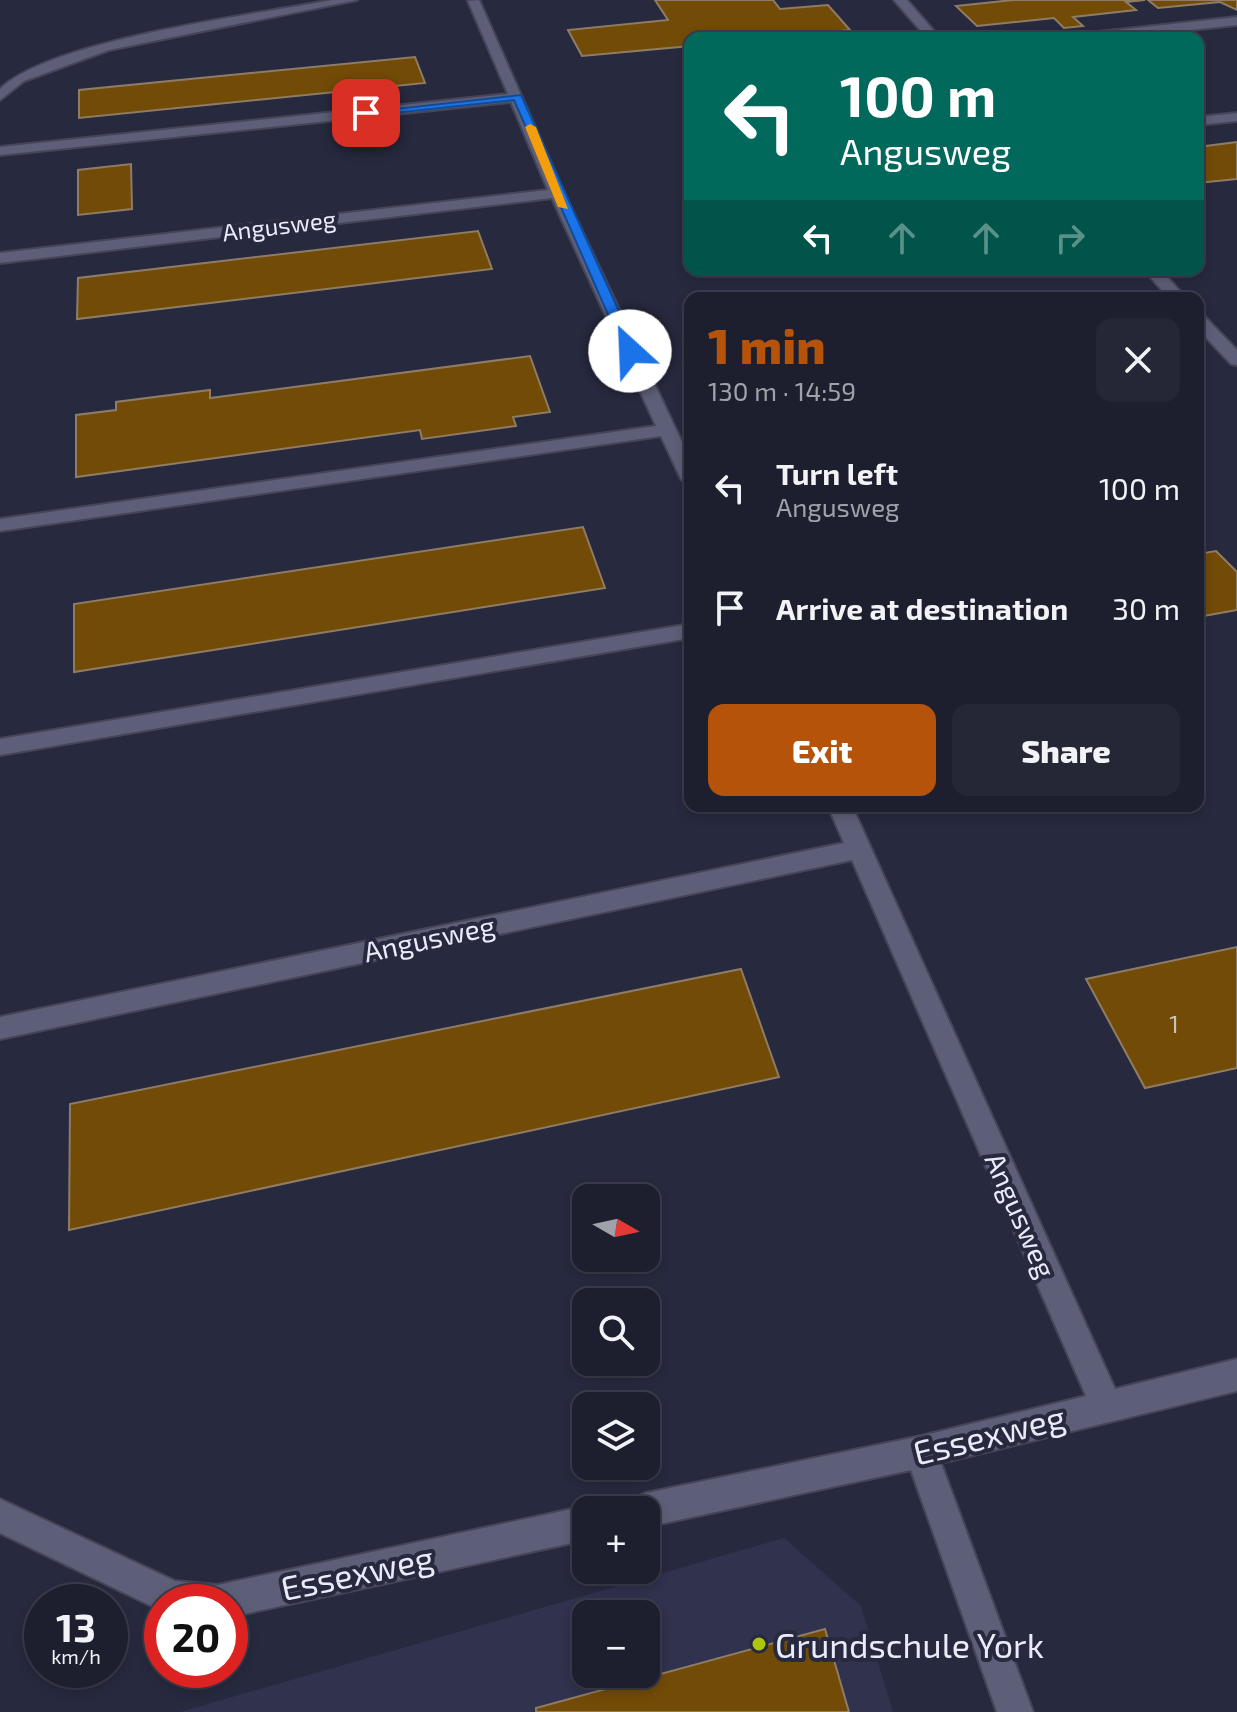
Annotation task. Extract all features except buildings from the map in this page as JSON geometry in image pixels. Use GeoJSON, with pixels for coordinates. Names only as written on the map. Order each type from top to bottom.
{"type":"FeatureCollection","features":[{"type":"Feature","properties":{"kind":"lane"},"geometry":{"type":"LineString","coordinates":[[0,96],[19,78],[106,47],[351,0]]}},
{"type":"Feature","properties":{"kind":"lane"},"geometry":{"type":"LineString","coordinates":[[900,0],[929,32]]}},
{"type":"Feature","properties":{"kind":"lane"},"geometry":{"type":"LineString","coordinates":[[474,1],[557,193],[684,466]]}},
{"type":"Feature","properties":{"kind":"lane"},"geometry":{"type":"LineString","coordinates":[[1135,32],[1237,21]]}},
{"type":"Feature","properties":{"kind":"lane"},"geometry":{"type":"LineString","coordinates":[[0,151],[518,97]]}},
{"type":"Feature","properties":{"kind":"lane"},"geometry":{"type":"LineString","coordinates":[[1204,120],[1237,117]]}},
{"type":"Feature","properties":{"kind":"lane","name":"Angusweg"},"geometry":{"type":"LineString","coordinates":[[0,258],[557,193]]}},
{"type":"Feature","properties":{"kind":"lane"},"geometry":{"type":"LineString","coordinates":[[1158,276],[1172,292]]}},
{"type":"Feature","properties":{"kind":"lane"},"geometry":{"type":"LineString","coordinates":[[1204,325],[1237,360]]}},
{"type":"Feature","properties":{"kind":"lane"},"geometry":{"type":"LineString","coordinates":[[0,525],[667,430]]}},
{"type":"Feature","properties":{"kind":"lane"},"geometry":{"type":"LineString","coordinates":[[0,747],[684,632]]}},
{"type":"Feature","properties":{"kind":"lane","name":"Angusweg"},"geometry":{"type":"LineString","coordinates":[[843,812],[1106,1405]]}},
{"type":"Feature","properties":{"kind":"lane","name":"Angusweg"},"geometry":{"type":"LineString","coordinates":[[0,1028],[859,849]]}},
{"type":"Feature","properties":{"kind":"lane","name":"Essexweg"},"geometry":{"type":"LineString","coordinates":[[660,1507],[921,1452],[1237,1375]]}},
{"type":"Feature","properties":{"kind":"lane"},"geometry":{"type":"LineString","coordinates":[[921,1452],[1015,1712]]}},
{"type":"Feature","properties":{"kind":"lane","name":"Essexweg"},"geometry":{"type":"LineString","coordinates":[[0,1516],[173,1598],[218,1602],[572,1526]]}},
{"type":"Feature","properties":{"kind":"shaded area","name":"Grundschule York"},"geometry":{"type":"Polygon","coordinates":[[[784,1538],[861,1606],[893,1712],[180,1712],[624,1584],[660,1584],[660,1574],[784,1538]]]}},
{"type":"Feature","properties":{"kind":"slow traffic"},"geometry":{"type":"LineString","coordinates":[[530,127],[564,207]]}},
{"type":"Feature","properties":{"kind":"place","name":"Grundschule York"},"geometry":{"type":"Point","coordinates":[759,1644]}},
{"type":"Feature","properties":{"kind":"route"},"geometry":{"type":"LineString","coordinates":[[366,113],[518,97],[557,193],[630,351]]}}]}
